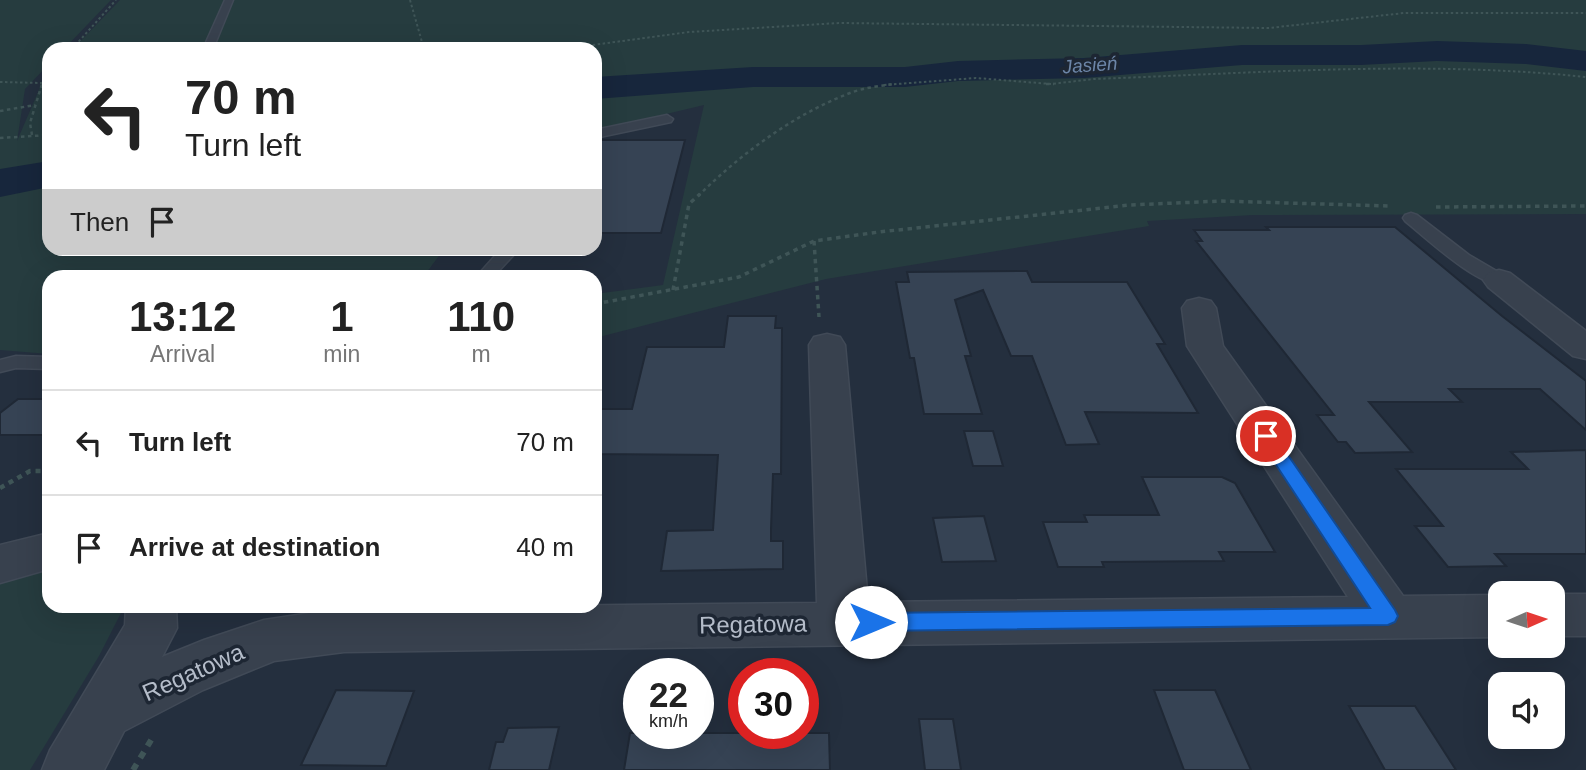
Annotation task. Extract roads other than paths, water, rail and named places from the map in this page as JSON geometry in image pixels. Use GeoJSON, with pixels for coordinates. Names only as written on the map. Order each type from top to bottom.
{"type":"FeatureCollection","features":[{"type":"Feature","properties":{"kind":"street"},"geometry":{"type":"LineString","coordinates":[[1499,280],[1586,348]]}},
{"type":"Feature","properties":{"kind":"street"},"geometry":{"type":"LineString","coordinates":[[1199,307],[1205,346],[1388,616]]}},
{"type":"Feature","properties":{"kind":"street"},"geometry":{"type":"LineString","coordinates":[[827,345],[844,622]]}},
{"type":"Feature","properties":{"kind":"street"},"geometry":{"type":"LineString","coordinates":[[0,564],[42,553]]}},
{"type":"Feature","properties":{"kind":"street"},"geometry":{"type":"LineString","coordinates":[[72,770],[151,628],[151,613]]}},
{"type":"Feature","properties":{"kind":"street"},"geometry":{"type":"LineString","coordinates":[[1565,615],[1586,615]]}},
{"type":"Feature","properties":{"kind":"street","name":"Regatowa"},"geometry":{"type":"LineString","coordinates":[[106,712],[195,669],[273,624],[300,633],[344,630],[844,622],[1488,616]]}},
{"type":"Feature","properties":{"kind":"lane"},"geometry":{"type":"LineString","coordinates":[[211,42],[229,0]]}},
{"type":"Feature","properties":{"kind":"lane"},"geometry":{"type":"LineString","coordinates":[[602,133],[667,119]]}},
{"type":"Feature","properties":{"kind":"lane"},"geometry":{"type":"LineString","coordinates":[[1417,213],[1463,259],[1499,280]]}},
{"type":"Feature","properties":{"kind":"lane"},"geometry":{"type":"LineString","coordinates":[[491,270],[504,256]]}},
{"type":"Feature","properties":{"kind":"lane"},"geometry":{"type":"LineString","coordinates":[[0,366],[16,362],[42,363]]}},
{"type":"Feature","properties":{"kind":"waterway","name":"Jasień"},"geometry":{"type":"LineString","coordinates":[[602,88],[753,77],[905,77],[958,71],[1084,68],[1242,55],[1361,55],[1437,51],[1526,54],[1586,61]]}},
{"type":"Feature","properties":{"kind":"waterway","name":"Jasień"},"geometry":{"type":"LineString","coordinates":[[0,183],[42,175]]}}]}
